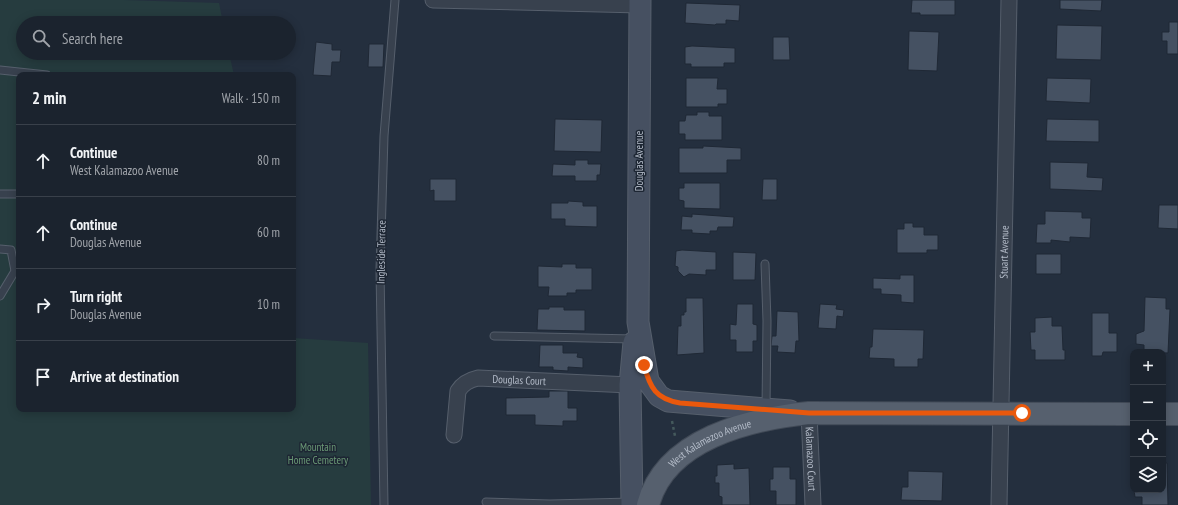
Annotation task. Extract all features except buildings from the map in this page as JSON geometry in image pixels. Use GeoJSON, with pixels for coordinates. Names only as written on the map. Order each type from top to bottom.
{"type":"FeatureCollection","features":[{"type":"Feature","properties":{"kind":"main road","name":"West Kalamazoo Avenue"},"geometry":{"type":"LineString","coordinates":[[637,504],[658,479],[686,450],[708,438],[754,422],[778,416],[809,413],[1130,414]]}},
{"type":"Feature","properties":{"kind":"main road"},"geometry":{"type":"LineString","coordinates":[[1166,414],[1178,414]]}},
{"type":"Feature","properties":{"kind":"street"},"geometry":{"type":"LineString","coordinates":[[434,0],[640,3]]}},
{"type":"Feature","properties":{"kind":"street","name":"Stuart Avenue"},"geometry":{"type":"LineString","coordinates":[[999,505],[1009,0]]}},
{"type":"Feature","properties":{"kind":"street","name":"Douglas Avenue"},"geometry":{"type":"LineString","coordinates":[[637,504],[630,385],[636,330],[640,3]]}},
{"type":"Feature","properties":{"kind":"street","name":"Douglas Avenue"},"geometry":{"type":"LineString","coordinates":[[636,330],[648,381],[659,396],[668,401],[809,413]]}},
{"type":"Feature","properties":{"kind":"street","name":"Douglas Court"},"geometry":{"type":"LineString","coordinates":[[454,435],[458,391],[461,385],[468,380],[478,378],[630,385]]}},
{"type":"Feature","properties":{"kind":"street","name":"Kalamazoo Court"},"geometry":{"type":"LineString","coordinates":[[809,413],[813,505]]}},
{"type":"Feature","properties":{"kind":"lane","name":"Ingleside Terrace"},"geometry":{"type":"LineString","coordinates":[[384,505],[380,270],[384,136],[395,0]]}},
{"type":"Feature","properties":{"kind":"lane"},"geometry":{"type":"LineString","coordinates":[[0,70],[19,72]]}},
{"type":"Feature","properties":{"kind":"lane"},"geometry":{"type":"LineString","coordinates":[[0,194],[16,194]]}},
{"type":"Feature","properties":{"kind":"lane"},"geometry":{"type":"LineString","coordinates":[[0,248],[11,250],[16,272],[0,296]]}},
{"type":"Feature","properties":{"kind":"lane"},"geometry":{"type":"LineString","coordinates":[[765,264],[767,321],[766,410]]}},
{"type":"Feature","properties":{"kind":"lane"},"geometry":{"type":"LineString","coordinates":[[494,336],[636,330]]}},
{"type":"Feature","properties":{"kind":"lane"},"geometry":{"type":"LineString","coordinates":[[486,502],[637,504]]}},
{"type":"Feature","properties":{"kind":"green space","name":"Mountain Home Cemetery"},"geometry":{"type":"Polygon","coordinates":[[[0,0],[124,0],[219,3],[222,16],[16,16],[16,60],[231,60],[233,72],[16,72],[16,412],[296,412],[296,338],[368,343],[371,505],[0,505],[0,0]]]}},
{"type":"Feature","properties":{"kind":"route"},"geometry":{"type":"LineString","coordinates":[[644,365],[648,381],[659,396],[668,401],[680,403],[809,413],[1022,413]]}}]}
